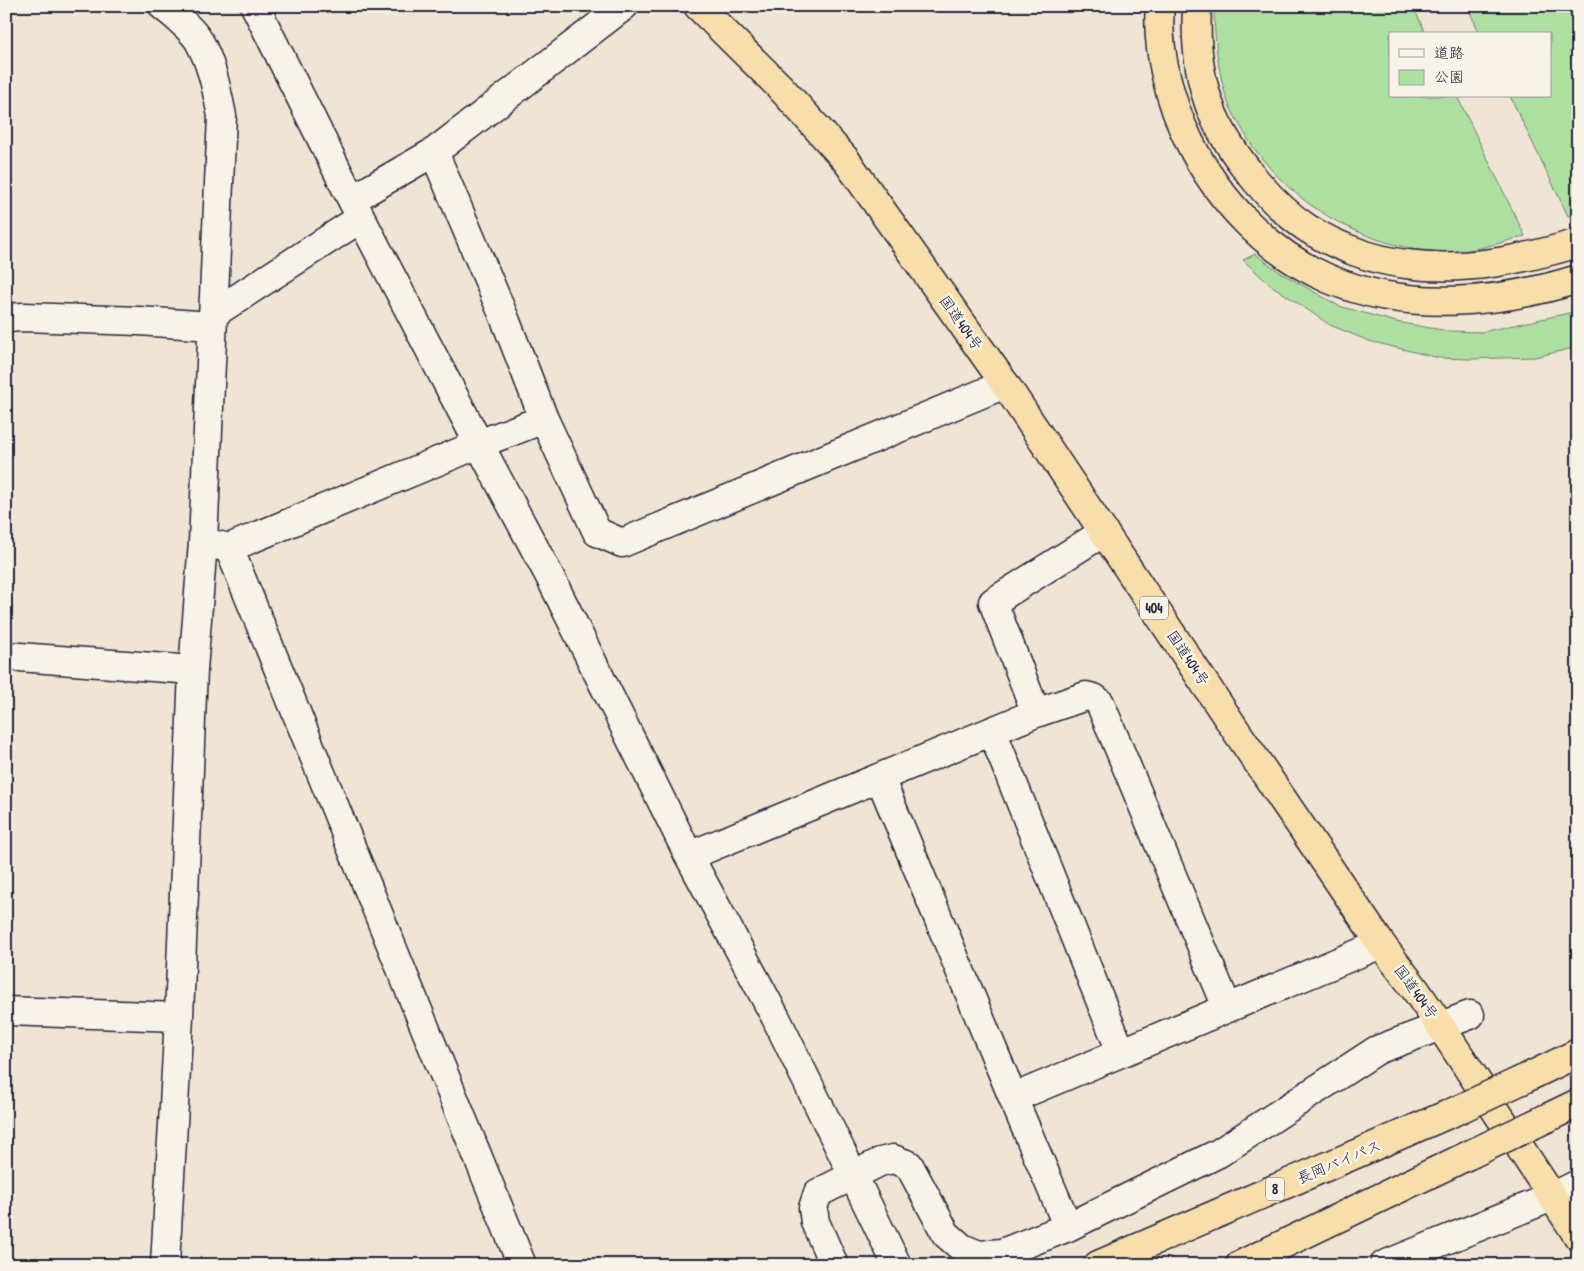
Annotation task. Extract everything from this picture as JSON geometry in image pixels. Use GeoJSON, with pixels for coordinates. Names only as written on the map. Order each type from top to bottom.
{"type":"FeatureCollection","features":[{"type":"Feature","properties":{"kind":"highway","name":"国道404号"},"geometry":{"type":"LineString","coordinates":[[698,6],[780,87],[846,160],[1005,384],[1239,735],[1381,944],[1441,1027],[1578,1236]]}},
{"type":"Feature","properties":{"kind":"highway"},"geometry":{"type":"LineString","coordinates":[[1160,6],[1162,54],[1171,94],[1184,131],[1201,164],[1222,194],[1244,220],[1271,243],[1298,262],[1329,279],[1361,290],[1395,297],[1429,300],[1466,300],[1530,292],[1578,279]]}},
{"type":"Feature","properties":{"kind":"highway"},"geometry":{"type":"LineString","coordinates":[[1196,6],[1199,62],[1218,124],[1236,154],[1256,180],[1280,206],[1307,228],[1337,244],[1370,256],[1405,264],[1440,267],[1479,265],[1516,259],[1578,243]]}},
{"type":"Feature","properties":{"kind":"highway","name":"長岡バイパス"},"geometry":{"type":"LineString","coordinates":[[1098,1265],[1451,1113],[1578,1053]]}},
{"type":"Feature","properties":{"kind":"highway"},"geometry":{"type":"LineString","coordinates":[[1240,1265],[1578,1103]]}},
{"type":"Feature","properties":{"kind":"street"},"geometry":{"type":"LineString","coordinates":[[163,6],[199,40],[214,79],[222,116],[203,542],[193,670],[179,1017],[165,1265]]}},
{"type":"Feature","properties":{"kind":"street"},"geometry":{"type":"LineString","coordinates":[[255,6],[357,209],[550,577],[689,856],[776,1018],[896,1265]]}},
{"type":"Feature","properties":{"kind":"street"},"geometry":{"type":"LineString","coordinates":[[6,318],[213,320],[624,6]]}},
{"type":"Feature","properties":{"kind":"street"},"geometry":{"type":"LineString","coordinates":[[434,152],[544,419],[597,532],[622,543],[1005,384]]}},
{"type":"Feature","properties":{"kind":"street"},"geometry":{"type":"LineString","coordinates":[[203,542],[229,548],[544,419]]}},
{"type":"Feature","properties":{"kind":"street"},"geometry":{"type":"LineString","coordinates":[[1036,713],[993,602],[1104,532]]}},
{"type":"Feature","properties":{"kind":"street"},"geometry":{"type":"LineString","coordinates":[[229,548],[522,1265]]}},
{"type":"Feature","properties":{"kind":"street"},"geometry":{"type":"LineString","coordinates":[[6,656],[193,670]]}},
{"type":"Feature","properties":{"kind":"street"},"geometry":{"type":"LineString","coordinates":[[689,856],[1036,713],[1086,696],[1094,698],[1100,703],[1227,1008]]}},
{"type":"Feature","properties":{"kind":"street"},"geometry":{"type":"LineString","coordinates":[[992,731],[1121,1052]]}},
{"type":"Feature","properties":{"kind":"street"},"geometry":{"type":"LineString","coordinates":[[880,778],[1012,1098],[1068,1226]]}},
{"type":"Feature","properties":{"kind":"street"},"geometry":{"type":"LineString","coordinates":[[1012,1098],[1381,944]]}},
{"type":"Feature","properties":{"kind":"street"},"geometry":{"type":"LineString","coordinates":[[6,1011],[179,1017]]}},
{"type":"Feature","properties":{"kind":"street"},"geometry":{"type":"LineString","coordinates":[[834,1265],[815,1222],[813,1208],[818,1193],[880,1162],[893,1160],[909,1165],[946,1234],[962,1248],[979,1255],[1002,1253],[1068,1226],[1219,1153],[1378,1050],[1470,1015]]}},
{"type":"Feature","properties":{"kind":"street"},"geometry":{"type":"LineString","coordinates":[[1384,1265],[1552,1197],[1578,1184]]}},
{"type":"Feature","properties":{"kind":"green space"},"geometry":{"type":"Polygon","coordinates":[[[1214,6],[1413,6],[1425,32],[1389,32],[1389,98],[1458,98],[1525,236],[1464,251],[1443,252],[1412,248],[1382,241],[1353,230],[1326,215],[1300,197],[1277,176],[1258,153],[1241,127],[1226,97],[1215,39],[1214,6]]]}},
{"type":"Feature","properties":{"kind":"green space"},"geometry":{"type":"Polygon","coordinates":[[[1467,6],[1578,6],[1578,213],[1568,216],[1511,98],[1552,98],[1552,32],[1479,32],[1467,6]]]}},
{"type":"Feature","properties":{"kind":"green space"},"geometry":{"type":"Polygon","coordinates":[[[1255,254],[1281,273],[1339,306],[1396,322],[1448,331],[1482,332],[1578,311],[1578,347],[1535,357],[1470,359],[1439,358],[1369,341],[1330,325],[1268,283],[1243,260],[1255,254]]]}}]}
